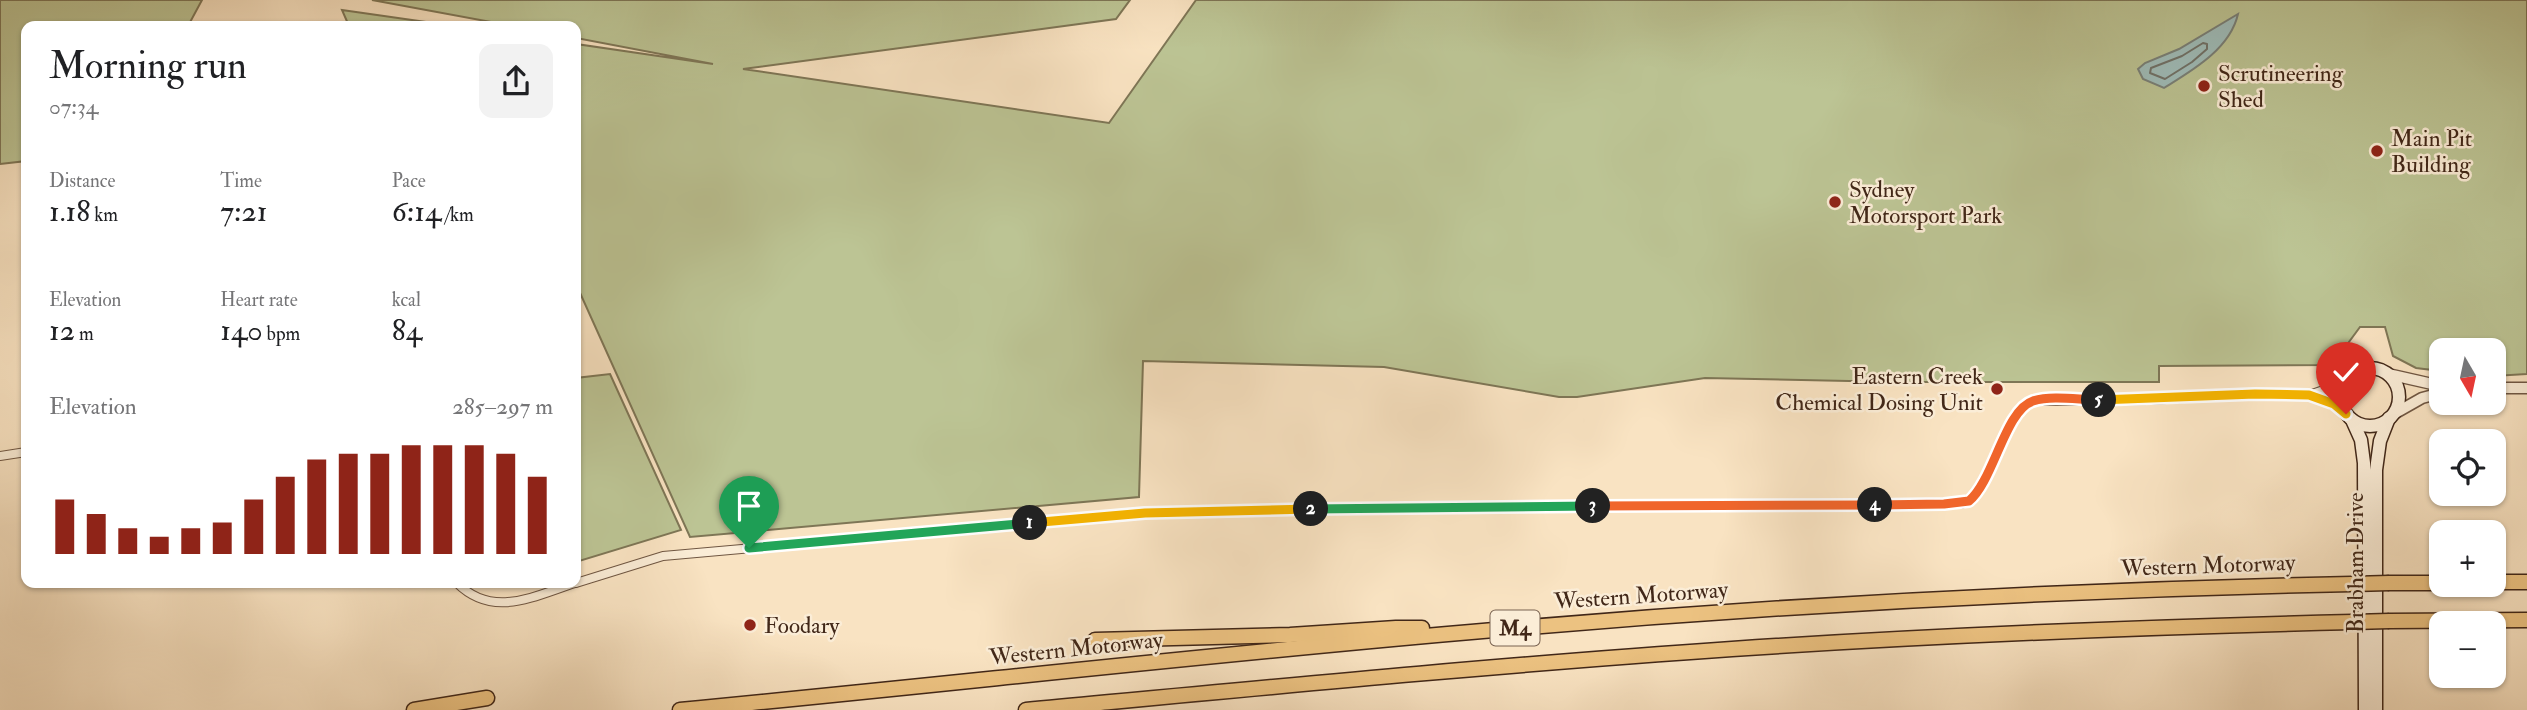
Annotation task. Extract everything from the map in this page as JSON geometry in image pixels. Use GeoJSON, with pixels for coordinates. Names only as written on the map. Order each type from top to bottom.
{"type":"FeatureCollection","features":[{"type":"Feature","properties":{"kind":"highway"},"geometry":{"type":"LineString","coordinates":[[2506,582],[2527,582]]}},
{"type":"Feature","properties":{"kind":"highway","name":"Western Motorway"},"geometry":{"type":"LineString","coordinates":[[680,710],[1492,630],[1730,611],[2139,590],[2429,583]]}},
{"type":"Feature","properties":{"kind":"highway","name":"M4"},"geometry":{"type":"LineString","coordinates":[[1026,710],[1525,665],[1771,647],[2142,628],[2527,620]]}},
{"type":"Feature","properties":{"kind":"highway"},"geometry":{"type":"LineString","coordinates":[[1095,639],[1290,635],[1396,628],[1492,630]]}},
{"type":"Feature","properties":{"kind":"highway"},"geometry":{"type":"LineString","coordinates":[[414,710],[487,698]]}},
{"type":"Feature","properties":{"kind":"main road"},"geometry":{"type":"LineString","coordinates":[[2363,368],[2374,368],[2388,374],[2395,382],[2399,393],[2398,405],[2391,416],[2374,425],[2363,425],[2348,415],[2341,397],[2344,383],[2352,374],[2363,368]]}},
{"type":"Feature","properties":{"kind":"main road","name":"Brabham Drive"},"geometry":{"type":"LineString","coordinates":[[2348,415],[2361,440],[2364,463],[2365,710]]}},
{"type":"Feature","properties":{"kind":"main road","name":"Brabham Drive"},"geometry":{"type":"LineString","coordinates":[[2376,710],[2376,470],[2380,441],[2391,416]]}},
{"type":"Feature","properties":{"kind":"street"},"geometry":{"type":"LineString","coordinates":[[2388,374],[2429,383]]}},
{"type":"Feature","properties":{"kind":"street"},"geometry":{"type":"LineString","coordinates":[[581,581],[663,556],[1145,513],[1399,507],[1961,503],[1976,495],[2010,426],[2024,406],[2032,401],[2127,401],[2255,394],[2309,395],[2344,383]]}},
{"type":"Feature","properties":{"kind":"street"},"geometry":{"type":"LineString","coordinates":[[2506,388],[2527,388]]}},
{"type":"Feature","properties":{"kind":"street"},"geometry":{"type":"LineString","coordinates":[[2309,395],[2348,415]]}},
{"type":"Feature","properties":{"kind":"street"},"geometry":{"type":"LineString","coordinates":[[2391,416],[2416,401],[2429,397]]}},
{"type":"Feature","properties":{"kind":"street"},"geometry":{"type":"LineString","coordinates":[[0,457],[21,453]]}},
{"type":"Feature","properties":{"kind":"street"},"geometry":{"type":"LineString","coordinates":[[463,588],[473,597],[495,603],[529,598],[560,588]]}},
{"type":"Feature","properties":{"kind":"green space"},"geometry":{"type":"Polygon","coordinates":[[[0,0],[202,0],[191,21],[21,21],[21,162],[0,164],[0,0]]]}},
{"type":"Feature","properties":{"kind":"green space","name":"Sydney Motorsport Park"},"geometry":{"type":"Polygon","coordinates":[[[372,0],[1130,0],[1116,19],[743,69],[1109,123],[1196,0],[2527,0],[2527,374],[2506,375],[2506,338],[2429,338],[2429,370],[2416,368],[2393,356],[2385,327],[2360,327],[2332,365],[2159,366],[2159,382],[1896,382],[1705,378],[1577,397],[1559,397],[1384,367],[1143,361],[1139,497],[690,537],[581,295],[581,45],[713,64],[581,39],[581,21],[486,21],[372,0]]]}},
{"type":"Feature","properties":{"kind":"green space"},"geometry":{"type":"Polygon","coordinates":[[[342,10],[419,21],[347,21],[342,10]]]}},
{"type":"Feature","properties":{"kind":"green space"},"geometry":{"type":"Polygon","coordinates":[[[610,374],[681,530],[581,560],[581,377],[610,374]]]}},
{"type":"Feature","properties":{"kind":"water"},"geometry":{"type":"Polygon","coordinates":[[[2238,14],[2234,26],[2219,48],[2187,74],[2164,88],[2143,79],[2138,69],[2145,63],[2179,49],[2238,14]]]}},
{"type":"Feature","properties":{"kind":"place","name":"Scrutineering Shed"},"geometry":{"type":"Point","coordinates":[2204,86]}},
{"type":"Feature","properties":{"kind":"place","name":"Main Pit Building"},"geometry":{"type":"Point","coordinates":[2377,151]}},
{"type":"Feature","properties":{"kind":"place","name":"Sydney Motorsport Park"},"geometry":{"type":"Point","coordinates":[1835,202]}},
{"type":"Feature","properties":{"kind":"place","name":"Eastern Creek Chemical Dosing Unit"},"geometry":{"type":"Point","coordinates":[1997,389]}},
{"type":"Feature","properties":{"kind":"place","name":"Foodary"},"geometry":{"type":"Point","coordinates":[750,625]}},
{"type":"Feature","properties":{"kind":"route"},"geometry":{"type":"LineString","coordinates":[[749,548],[1145,513],[1372,508],[1961,503],[1976,495],[2010,426],[2024,406],[2032,401],[2127,401],[2255,394],[2309,395],[2334,404],[2346,414]]}}]}
